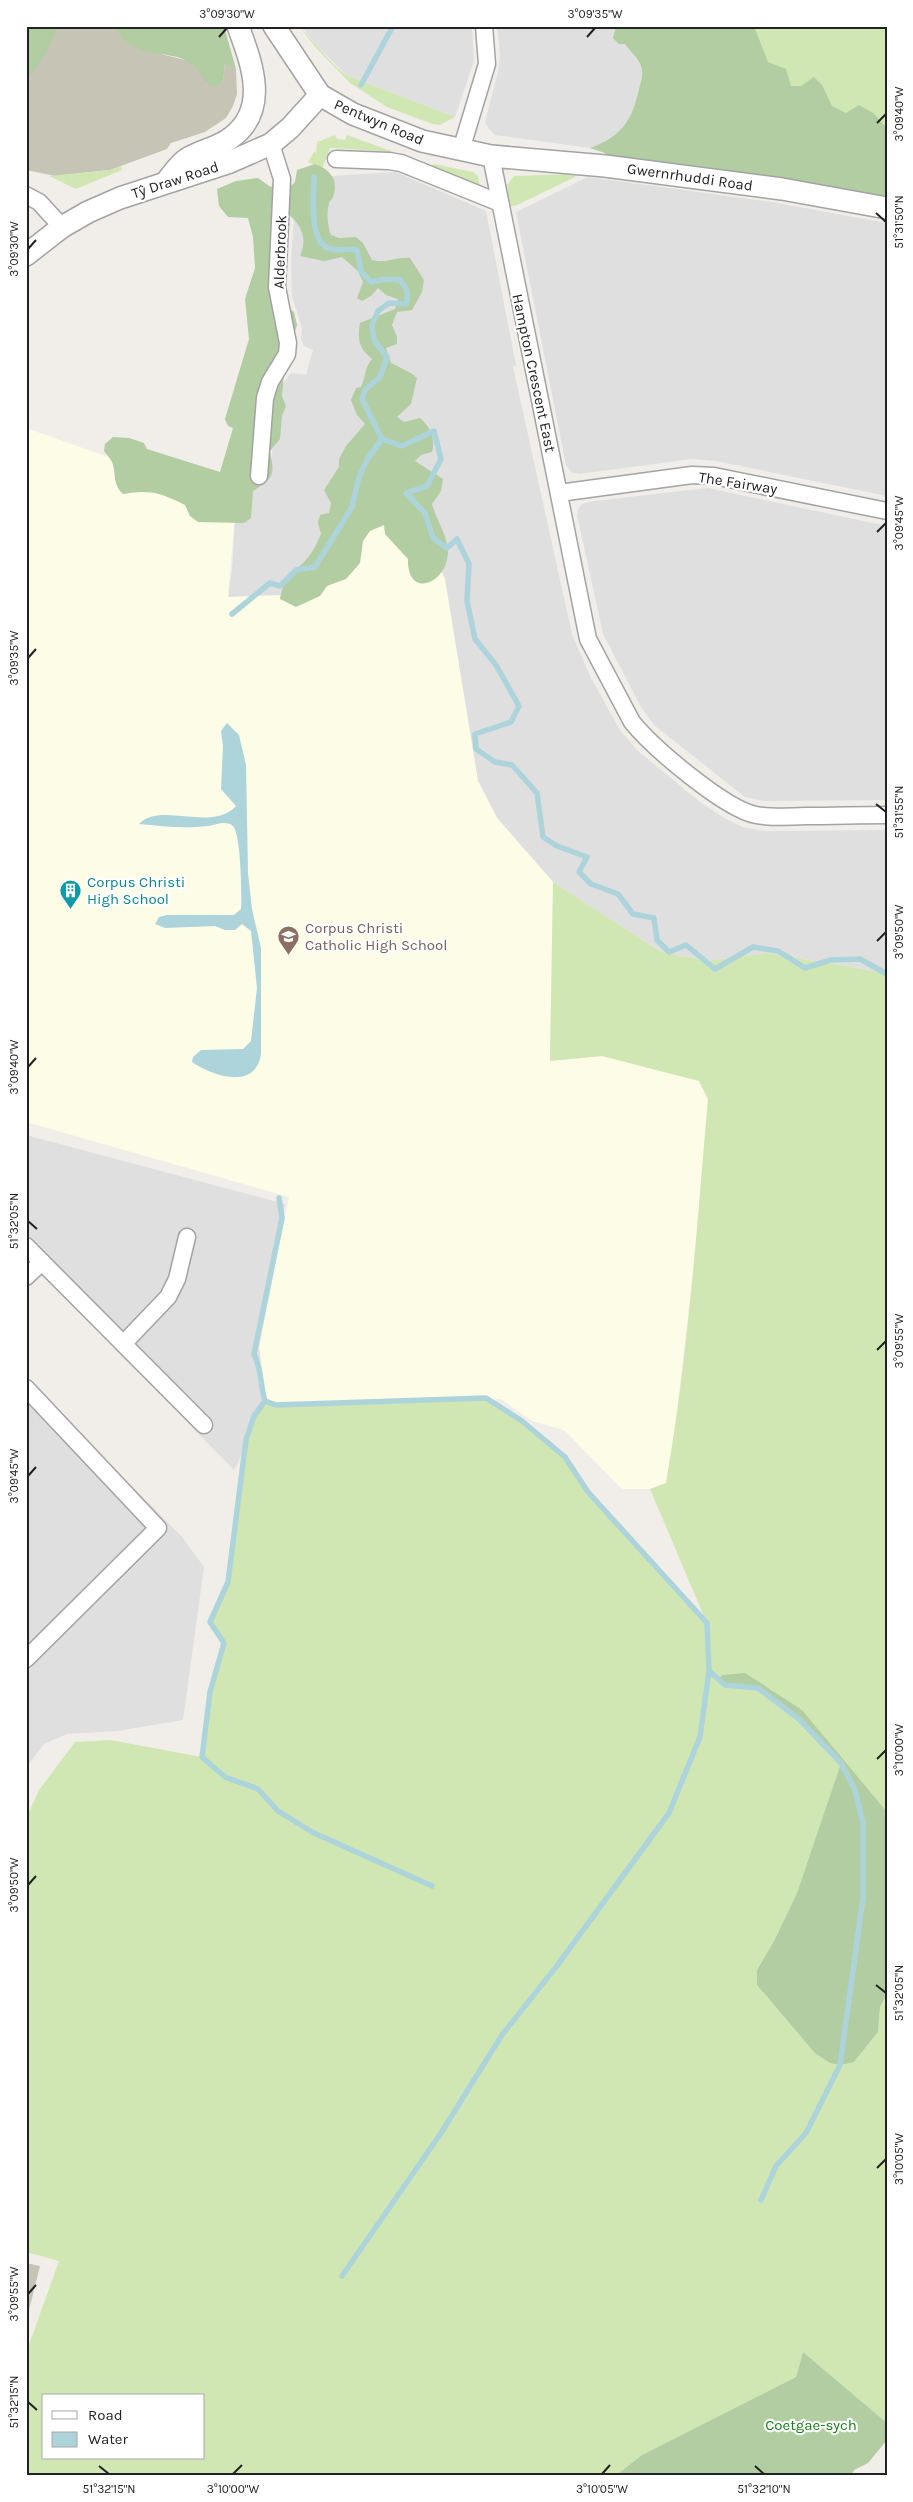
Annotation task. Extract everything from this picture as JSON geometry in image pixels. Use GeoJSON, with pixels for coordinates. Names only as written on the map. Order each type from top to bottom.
{"type":"FeatureCollection","features":[{"type":"Feature","properties":{"kind":"street"},"geometry":{"type":"LineString","coordinates":[[164,184],[186,160],[233,137],[249,114],[255,90],[254,73],[238,26]]}},
{"type":"Feature","properties":{"kind":"street","name":"Pentwyn Road"},"geometry":{"type":"LineString","coordinates":[[274,26],[320,95],[353,114],[401,134],[491,156]]}},
{"type":"Feature","properties":{"kind":"street"},"geometry":{"type":"LineString","coordinates":[[461,150],[486,64],[484,26]]}},
{"type":"Feature","properties":{"kind":"street","name":"Tŷ Draw Road"},"geometry":{"type":"LineString","coordinates":[[26,255],[62,227],[88,212],[120,198],[230,162],[271,144],[290,128],[320,95]]}},
{"type":"Feature","properties":{"kind":"street","name":"Alderbrook"},"geometry":{"type":"LineString","coordinates":[[259,476],[265,398],[270,382],[286,354],[288,343],[278,287],[282,179],[271,144]]}},
{"type":"Feature","properties":{"kind":"street","name":"Hampton Crescent East"},"geometry":{"type":"LineString","coordinates":[[491,156],[577,590],[593,649],[632,722],[642,734],[721,799],[737,809],[757,815],[779,817],[887,815]]}},
{"type":"Feature","properties":{"kind":"street","name":"Gwernrhuddi Road"},"geometry":{"type":"LineString","coordinates":[[491,156],[605,166],[713,180],[835,198],[887,208]]}},
{"type":"Feature","properties":{"kind":"street"},"geometry":{"type":"LineString","coordinates":[[336,159],[401,163],[500,204]]}},
{"type":"Feature","properties":{"kind":"street"},"geometry":{"type":"LineString","coordinates":[[26,195],[39,202],[62,227]]}},
{"type":"Feature","properties":{"kind":"street","name":"The Fairway"},"geometry":{"type":"LineString","coordinates":[[558,493],[692,475],[714,476],[887,511]]}},
{"type":"Feature","properties":{"kind":"street"},"geometry":{"type":"LineString","coordinates":[[124,1343],[168,1297],[177,1279],[187,1237]]}},
{"type":"Feature","properties":{"kind":"street"},"geometry":{"type":"LineString","coordinates":[[26,1246],[204,1425]]}},
{"type":"Feature","properties":{"kind":"street"},"geometry":{"type":"LineString","coordinates":[[26,1277],[42,1262]]}},
{"type":"Feature","properties":{"kind":"street"},"geometry":{"type":"LineString","coordinates":[[26,1388],[158,1528],[132,1557],[32,1641],[26,1659]]}},
{"type":"Feature","properties":{"kind":"shaded area"},"geometry":{"type":"Polygon","coordinates":[[[58,26],[114,26],[128,43],[145,50],[189,61],[200,69],[208,85],[223,81],[225,62],[236,69],[237,94],[233,106],[226,118],[205,132],[171,143],[167,149],[110,170],[55,176],[26,170],[26,80],[58,26]]]}},
{"type":"Feature","properties":{"kind":"shaded area"},"geometry":{"type":"Polygon","coordinates":[[[301,26],[472,26],[474,61],[455,117],[346,75],[317,46],[301,26]]]}},
{"type":"Feature","properties":{"kind":"shaded area"},"geometry":{"type":"Polygon","coordinates":[[[497,26],[616,26],[625,44],[641,65],[643,73],[635,110],[624,127],[610,141],[590,148],[495,135],[485,122],[498,72],[500,55],[497,26]]]}},
{"type":"Feature","properties":{"kind":"shaded area"},"geometry":{"type":"Polygon","coordinates":[[[396,172],[486,211],[516,365],[513,367],[572,634],[591,678],[620,730],[638,751],[700,802],[726,819],[743,827],[764,831],[887,830],[887,973],[767,953],[707,961],[661,952],[553,882],[497,818],[478,781],[465,710],[367,495],[283,595],[228,597],[232,570],[236,502],[270,475],[278,390],[291,373],[306,375],[313,350],[304,346],[301,339],[302,328],[292,296],[291,260],[297,178],[396,172]]]}},
{"type":"Feature","properties":{"kind":"shaded area"},"geometry":{"type":"Polygon","coordinates":[[[588,177],[772,202],[887,223],[887,496],[716,461],[692,459],[579,474],[571,472],[566,465],[516,212],[588,177]]]}},
{"type":"Feature","properties":{"kind":"shaded area","name":"Corpus Christi Catholic High School"},"geometry":{"type":"Polygon","coordinates":[[[26,428],[236,502],[228,597],[283,595],[324,571],[373,439],[445,579],[478,781],[497,818],[553,882],[550,1061],[602,1056],[699,1081],[708,1099],[694,1264],[675,1429],[666,1483],[650,1489],[622,1489],[564,1430],[532,1421],[501,1399],[266,1402],[259,1347],[289,1197],[26,1122],[26,428]]]}},
{"type":"Feature","properties":{"kind":"shaded area"},"geometry":{"type":"Polygon","coordinates":[[[708,488],[887,526],[887,800],[763,801],[745,797],[654,725],[641,707],[603,634],[577,515],[579,508],[582,504],[594,501],[708,488]]]}},
{"type":"Feature","properties":{"kind":"shaded area"},"geometry":{"type":"Polygon","coordinates":[[[26,1135],[285,1204],[262,1351],[261,1416],[234,1470],[26,1257],[26,1135]]]}},
{"type":"Feature","properties":{"kind":"shaded area"},"geometry":{"type":"Polygon","coordinates":[[[26,1379],[182,1537],[204,1567],[183,1720],[117,1731],[67,1734],[44,1744],[26,1768],[26,1379]]]}},
{"type":"Feature","properties":{"kind":"shaded area"},"geometry":{"type":"Polygon","coordinates":[[[26,2263],[40,2266],[26,2322],[26,2263]]]}},
{"type":"Feature","properties":{"kind":"green space"},"geometry":{"type":"Polygon","coordinates":[[[26,26],[58,26],[46,53],[26,80],[26,26]]]}},
{"type":"Feature","properties":{"kind":"green space"},"geometry":{"type":"Polygon","coordinates":[[[114,26],[224,26],[236,69],[225,63],[223,81],[215,87],[208,85],[200,72],[191,64],[182,59],[152,53],[129,44],[114,26]]]}},
{"type":"Feature","properties":{"kind":"green space"},"geometry":{"type":"Polygon","coordinates":[[[299,26],[335,66],[346,75],[455,117],[440,125],[432,124],[387,107],[350,83],[316,48],[299,26]]]}},
{"type":"Feature","properties":{"kind":"green space"},"geometry":{"type":"Polygon","coordinates":[[[616,26],[887,26],[887,206],[609,162],[605,153],[590,148],[610,139],[629,119],[642,75],[641,66],[636,57],[625,44],[619,44],[613,38],[616,26]]]}},
{"type":"Feature","properties":{"kind":"green space"},"geometry":{"type":"Polygon","coordinates":[[[616,26],[751,26],[755,29],[768,62],[786,69],[791,86],[801,86],[814,77],[822,85],[832,106],[846,113],[859,105],[873,113],[887,128],[887,206],[609,162],[605,153],[590,148],[610,139],[629,119],[642,75],[641,66],[636,57],[625,44],[619,44],[613,38],[616,26]]]}},
{"type":"Feature","properties":{"kind":"green space"},"geometry":{"type":"Polygon","coordinates":[[[335,135],[337,139],[345,140],[347,135],[394,152],[330,148],[322,169],[308,162],[314,152],[316,153],[317,142],[335,135]]]}},
{"type":"Feature","properties":{"kind":"green space"},"geometry":{"type":"Polygon","coordinates":[[[315,164],[329,172],[334,180],[335,191],[329,203],[328,212],[328,224],[331,235],[339,238],[356,237],[363,243],[372,260],[382,261],[410,258],[424,280],[422,292],[412,310],[397,312],[392,325],[397,337],[397,344],[386,348],[391,363],[417,378],[411,404],[397,417],[404,422],[420,418],[427,425],[433,437],[432,452],[421,455],[415,461],[443,479],[441,491],[432,504],[446,539],[448,551],[442,572],[428,583],[420,583],[414,580],[409,572],[408,559],[385,534],[384,525],[370,531],[363,541],[360,563],[346,579],[327,586],[320,596],[296,607],[280,599],[282,589],[285,582],[307,559],[316,545],[321,534],[318,523],[320,515],[329,513],[331,503],[324,490],[339,467],[339,459],[346,446],[365,424],[357,415],[351,400],[356,388],[361,387],[372,359],[364,351],[360,343],[360,323],[395,309],[398,299],[386,295],[378,288],[371,296],[362,301],[357,298],[363,282],[358,271],[342,257],[324,261],[300,256],[303,245],[301,229],[290,216],[283,222],[280,277],[287,307],[294,312],[297,325],[285,363],[282,396],[286,406],[282,416],[280,439],[270,451],[271,475],[265,483],[253,491],[251,518],[244,523],[198,522],[190,516],[185,505],[169,498],[148,492],[123,494],[116,484],[112,463],[104,451],[105,444],[113,437],[129,438],[144,443],[147,449],[220,472],[233,428],[228,426],[225,419],[249,339],[245,299],[255,268],[253,237],[248,218],[228,217],[219,206],[217,189],[236,181],[258,178],[269,186],[286,191],[289,208],[291,186],[295,182],[297,170],[315,164]]]}},
{"type":"Feature","properties":{"kind":"green space"},"geometry":{"type":"Polygon","coordinates":[[[434,164],[473,172],[478,176],[480,186],[432,166],[434,164]]]}},
{"type":"Feature","properties":{"kind":"green space"},"geometry":{"type":"Polygon","coordinates":[[[121,166],[122,170],[76,189],[49,176],[110,170],[121,166]]]}},
{"type":"Feature","properties":{"kind":"green space"},"geometry":{"type":"Polygon","coordinates":[[[575,174],[575,177],[515,206],[510,206],[507,185],[514,176],[575,174]]]}},
{"type":"Feature","properties":{"kind":"green space"},"geometry":{"type":"Polygon","coordinates":[[[553,882],[661,952],[707,961],[767,953],[887,973],[887,1812],[842,1759],[771,1689],[725,1685],[758,1688],[799,1719],[841,1763],[797,1893],[774,1941],[757,1970],[757,1985],[795,2029],[854,2062],[878,2032],[880,2007],[887,1994],[887,2423],[803,2352],[796,2377],[642,2455],[615,2476],[26,2476],[26,2353],[59,2261],[26,2252],[26,1819],[39,1790],[75,1742],[110,1740],[202,1757],[210,1692],[224,1643],[210,1622],[228,1582],[246,1440],[254,1416],[265,1401],[276,1405],[486,1398],[522,1421],[565,1457],[588,1492],[706,1621],[650,1489],[666,1483],[674,1435],[691,1291],[708,1099],[699,1081],[602,1056],[550,1061],[553,882]]]}},
{"type":"Feature","properties":{"kind":"green space"},"geometry":{"type":"Polygon","coordinates":[[[745,1673],[802,1710],[887,1812],[887,1994],[880,2007],[878,2032],[854,2062],[840,2065],[830,2063],[815,2053],[757,1985],[757,1970],[774,1941],[797,1893],[841,1763],[799,1719],[758,1688],[725,1685],[718,1679],[723,1675],[745,1673]]]}},
{"type":"Feature","properties":{"kind":"green space","name":"Coetgae-sych"},"geometry":{"type":"Polygon","coordinates":[[[803,2352],[887,2423],[887,2440],[868,2463],[854,2470],[851,2476],[615,2476],[642,2455],[796,2377],[803,2352]]]}},
{"type":"Feature","properties":{"kind":"water"},"geometry":{"type":"Polygon","coordinates":[[[227,723],[239,735],[246,765],[248,873],[252,909],[261,948],[261,1054],[258,1065],[251,1073],[233,1077],[211,1072],[192,1062],[193,1057],[201,1050],[243,1049],[251,1041],[257,988],[251,931],[242,924],[235,930],[225,930],[215,926],[165,928],[155,924],[159,917],[167,915],[234,915],[241,909],[240,866],[236,831],[233,826],[227,823],[191,827],[139,824],[148,818],[160,815],[213,817],[226,814],[236,806],[221,789],[223,746],[221,731],[227,723]]]}},
{"type":"Feature","properties":{"kind":"waterway"},"geometry":{"type":"LineString","coordinates":[[361,85],[393,26]]}},
{"type":"Feature","properties":{"kind":"waterway"},"geometry":{"type":"LineString","coordinates":[[314,177],[313,206],[315,228],[323,245],[333,250],[357,250],[361,271],[371,282],[386,279],[400,280],[407,291],[406,304],[389,303],[378,311],[372,325],[374,340],[387,357],[380,377],[365,390],[362,399],[382,439],[402,446],[434,431],[441,459],[427,486],[406,493],[425,513],[433,538],[447,548],[457,539],[469,564],[467,601],[475,639],[496,665],[519,706],[511,722],[475,734],[476,749],[495,762],[512,765],[537,793],[543,837],[557,846],[587,857],[579,872],[591,884],[618,894],[633,914],[654,918],[657,940],[669,952],[686,945],[715,969],[753,947],[778,951],[805,968],[831,960],[860,959],[887,974]]}},
{"type":"Feature","properties":{"kind":"waterway"},"geometry":{"type":"LineString","coordinates":[[232,614],[270,583],[280,586],[296,570],[315,567],[352,507],[359,477],[368,458],[382,439]]}},
{"type":"Feature","properties":{"kind":"waterway"},"geometry":{"type":"LineString","coordinates":[[279,1198],[282,1218],[254,1354],[265,1401],[276,1405],[486,1398],[522,1421],[565,1457],[588,1492],[707,1623],[709,1671],[700,1737],[669,1813],[556,1967],[502,2035],[441,2133],[342,2276]]}},
{"type":"Feature","properties":{"kind":"waterway"},"geometry":{"type":"LineString","coordinates":[[265,1401],[254,1416],[246,1440],[228,1582],[210,1622],[224,1643],[210,1692],[202,1757],[225,1777],[258,1789],[278,1811],[312,1832],[432,1886]]}},
{"type":"Feature","properties":{"kind":"waterway"},"geometry":{"type":"LineString","coordinates":[[709,1671],[725,1685],[758,1688],[799,1719],[841,1763],[855,1790],[863,1823],[863,1898],[840,2065],[806,2133],[776,2166],[761,2200]]}},
{"type":"Feature","properties":{"kind":"place","name":"Corpus Christi High School"},"geometry":{"type":"Point","coordinates":[71,910]}},
{"type":"Feature","properties":{"kind":"place","name":"Corpus Christi Catholic High School"},"geometry":{"type":"Point","coordinates":[289,956]}}]}
